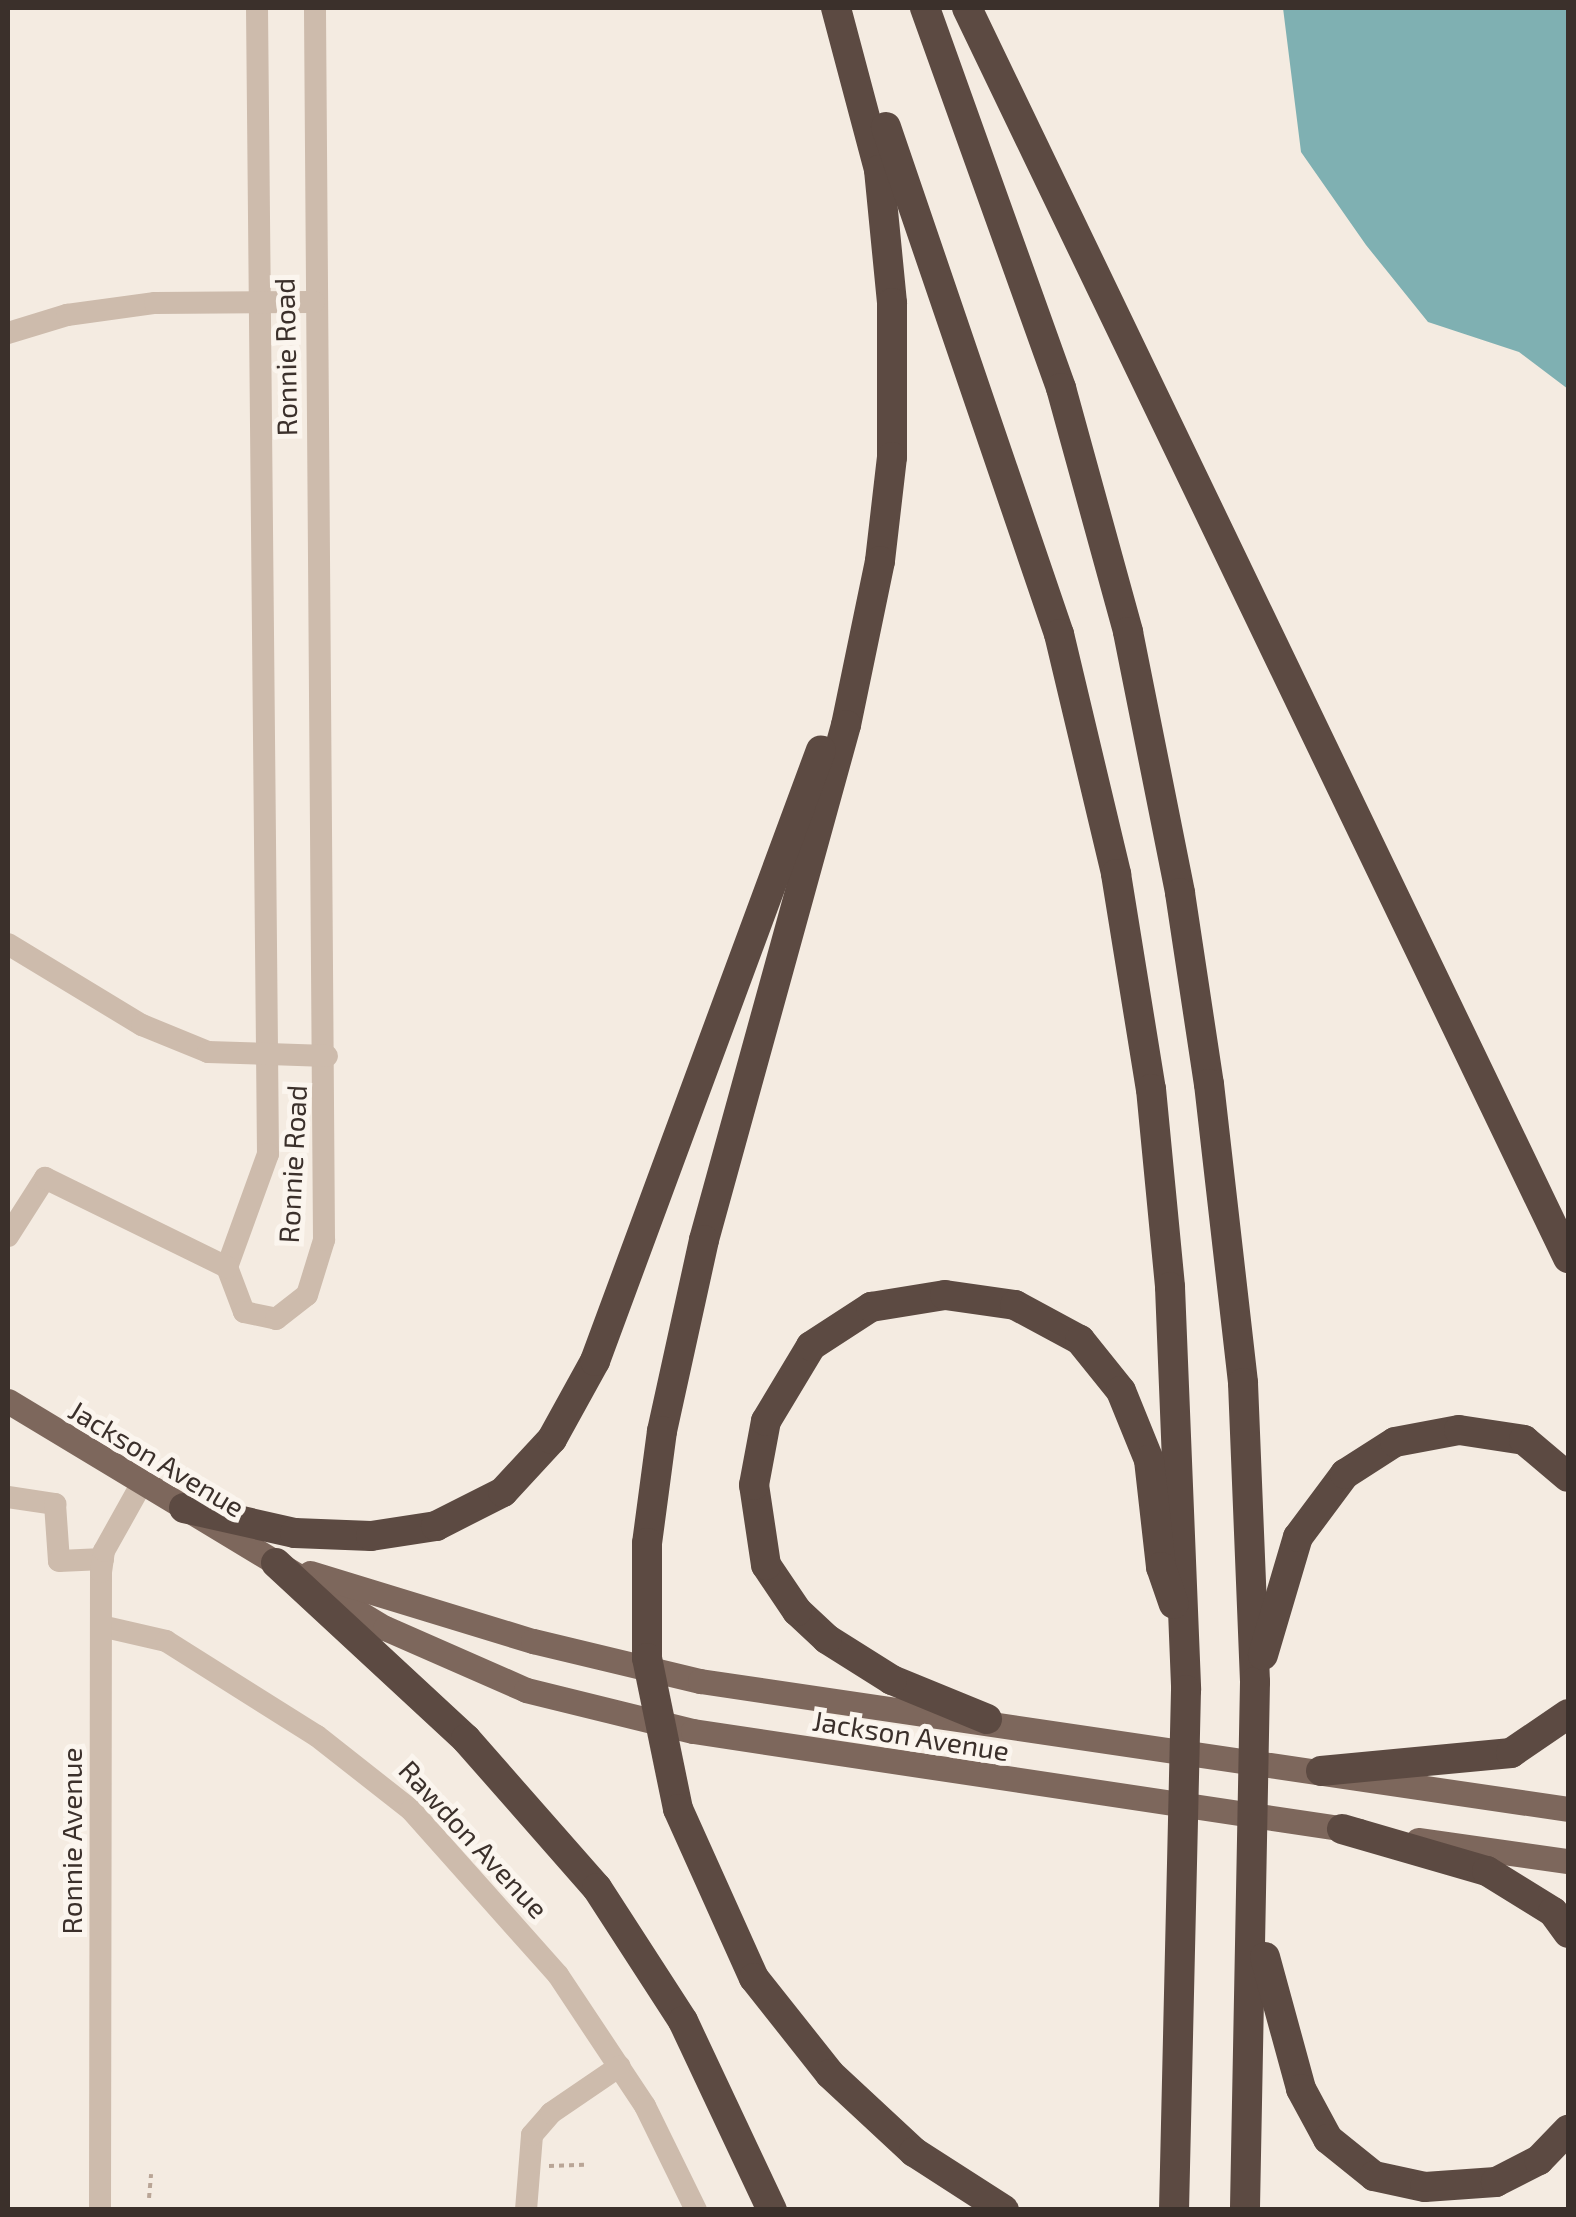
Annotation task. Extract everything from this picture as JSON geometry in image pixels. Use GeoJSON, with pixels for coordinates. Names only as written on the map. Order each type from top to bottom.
{"type":"FeatureCollection","features":[{"type":"Feature","properties":{"kind":"highway"},"geometry":{"type":"LineString","coordinates":[[840,8],[880,170],[892,303],[892,458],[880,561],[846,724],[704,1240],[662,1430],[644,1596],[654,1710],[678,1810],[754,1978],[830,2074],[914,2152],[1004,2210]]}},
{"type":"Feature","properties":{"kind":"highway"},"geometry":{"type":"LineString","coordinates":[[840,8],[1042,581],[1116,874],[1150,1089],[1168,1268],[1186,1690],[1186,1860],[1174,2205]]}},
{"type":"Feature","properties":{"kind":"highway"},"geometry":{"type":"LineString","coordinates":[[925,8],[1062,388],[1128,632],[1180,892],[1243,1383],[1255,1691],[1245,2208]]}},
{"type":"Feature","properties":{"kind":"highway"},"geometry":{"type":"LineString","coordinates":[[967,8],[1568,1258]]}},
{"type":"Feature","properties":{"kind":"highway"},"geometry":{"type":"LineString","coordinates":[[184,1508],[295,1533],[371,1536],[436,1526],[503,1492],[552,1439],[595,1362],[830,725],[880,561]]}},
{"type":"Feature","properties":{"kind":"highway"},"geometry":{"type":"LineString","coordinates":[[987,1718],[892,1680],[828,1639],[797,1611],[766,1564],[754,1484],[766,1421],[811,1346],[872,1308],[946,1295],[1016,1305],[1080,1340],[1122,1391],[1149,1460],[1161,1567],[1184,1631]]}},
{"type":"Feature","properties":{"kind":"highway"},"geometry":{"type":"LineString","coordinates":[[1255,1691],[1298,1537],[1344,1474],[1396,1442],[1458,1430],[1524,1440],[1568,1477]]}},
{"type":"Feature","properties":{"kind":"highway"},"geometry":{"type":"LineString","coordinates":[[276,1563],[466,1739],[597,1888],[683,2021],[772,2210]]}},
{"type":"Feature","properties":{"kind":"highway"},"geometry":{"type":"LineString","coordinates":[[1320,1771],[1511,1752],[1568,1714]]}},
{"type":"Feature","properties":{"kind":"highway"},"geometry":{"type":"LineString","coordinates":[[1342,1829],[1486,1871],[1553,1912],[1568,1933]]}},
{"type":"Feature","properties":{"kind":"highway"},"geometry":{"type":"LineString","coordinates":[[1254,1883],[1278,2023],[1301,2089],[1328,2139],[1374,2176],[1425,2186],[1496,2182],[1539,2160],[1568,2130]]}},
{"type":"Feature","properties":{"kind":"main road","name":"Jackson Avenue"},"geometry":{"type":"LineString","coordinates":[[8,1401],[416,1644],[526,1690],[693,1731],[1568,1861]]}},
{"type":"Feature","properties":{"kind":"main road","name":"Jackson Avenue"},"geometry":{"type":"LineString","coordinates":[[276,1563],[533,1641],[700,1681],[987,1718],[1568,1809]]}},
{"type":"Feature","properties":{"kind":"street","name":"Ronnie Road"},"geometry":{"type":"LineString","coordinates":[[257,8],[256,302],[268,1154],[227,1267],[244,1312],[276,1319],[307,1295],[324,1240],[327,1056],[314,302],[315,8]]}},
{"type":"Feature","properties":{"kind":"street"},"geometry":{"type":"LineString","coordinates":[[8,333],[67,315],[155,303],[314,302]]}},
{"type":"Feature","properties":{"kind":"street"},"geometry":{"type":"LineString","coordinates":[[8,944],[142,1025],[208,1052],[267,1058],[327,1056]]}},
{"type":"Feature","properties":{"kind":"street"},"geometry":{"type":"LineString","coordinates":[[8,1236],[45,1178],[227,1267]]}},
{"type":"Feature","properties":{"kind":"street","name":"Ronnie Avenue"},"geometry":{"type":"LineString","coordinates":[[100,2210],[103,1558],[142,1483]]}},
{"type":"Feature","properties":{"kind":"street"},"geometry":{"type":"LineString","coordinates":[[8,1497],[55,1504],[58,1561],[103,1558]]}},
{"type":"Feature","properties":{"kind":"street","name":"Rawdon Avenue"},"geometry":{"type":"LineString","coordinates":[[101,1626],[166,1640],[372,1776],[454,1855],[558,1975],[620,2066],[696,2210]]}},
{"type":"Feature","properties":{"kind":"street"},"geometry":{"type":"LineString","coordinates":[[526,2210],[532,2135],[551,2113],[620,2066]]}},
{"type":"Feature","properties":{"kind":"path"},"geometry":{"type":"LineString","coordinates":[[549,2166],[584,2166]]}},
{"type":"Feature","properties":{"kind":"path"},"geometry":{"type":"LineString","coordinates":[[149,2198],[152,2174]]}},
{"type":"Feature","properties":{"kind":"water"},"geometry":{"type":"Polygon","coordinates":[[[1283,8],[1568,8],[1568,389],[1519,352],[1428,322],[1366,245],[1301,152],[1283,8]]]}}]}
